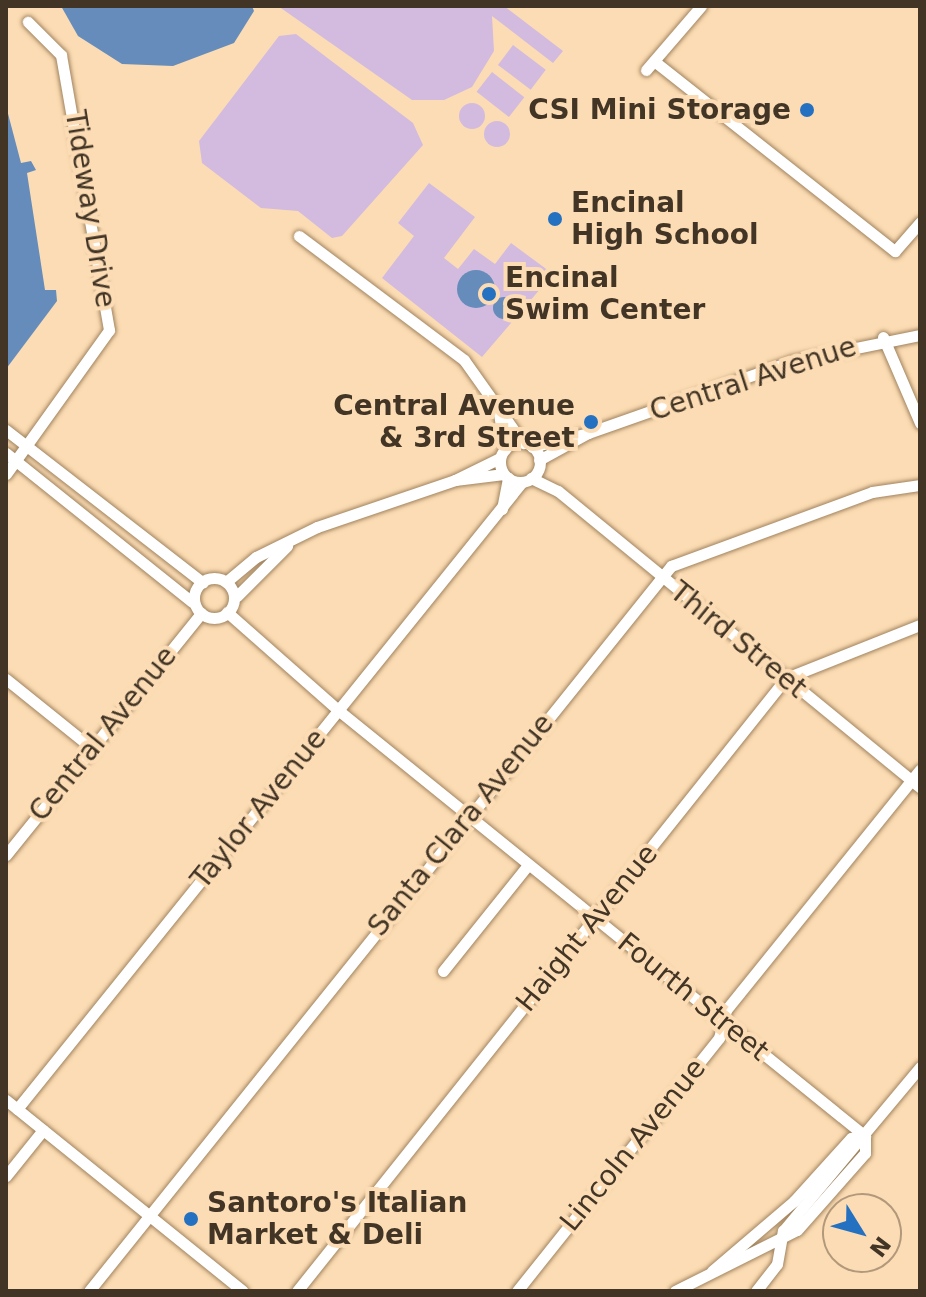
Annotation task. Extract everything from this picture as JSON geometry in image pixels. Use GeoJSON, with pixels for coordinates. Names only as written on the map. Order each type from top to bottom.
{"type":"FeatureCollection","features":[{"type":"Feature","properties":{"kind":"street"},"geometry":{"type":"LineString","coordinates":[[701,6],[650,65],[895,251],[920,222]]}},
{"type":"Feature","properties":{"kind":"street","name":"Tideway Drive"},"geometry":{"type":"LineString","coordinates":[[6,474],[109,330],[61,55],[28,22]]}},
{"type":"Feature","properties":{"kind":"street"},"geometry":{"type":"LineString","coordinates":[[299,236],[464,360],[528,445]]}},
{"type":"Feature","properties":{"kind":"street","name":"Central Avenue"},"geometry":{"type":"LineString","coordinates":[[502,454],[528,445],[588,433],[792,361],[883,337],[920,335]]}},
{"type":"Feature","properties":{"kind":"street"},"geometry":{"type":"LineString","coordinates":[[883,337],[920,423]]}},
{"type":"Feature","properties":{"kind":"street"},"geometry":{"type":"LineString","coordinates":[[455,480],[506,476],[498,408]]}},
{"type":"Feature","properties":{"kind":"street"},"geometry":{"type":"LineString","coordinates":[[6,430],[203,583],[226,582],[294,540],[455,480],[502,454]]}},
{"type":"Feature","properties":{"kind":"street","name":"Central Avenue"},"geometry":{"type":"LineString","coordinates":[[539,463],[588,433]]}},
{"type":"Feature","properties":{"kind":"street","name":"Third Street"},"geometry":{"type":"LineString","coordinates":[[528,445],[558,491],[916,784]]}},
{"type":"Feature","properties":{"kind":"street"},"geometry":{"type":"LineString","coordinates":[[6,453],[192,602],[201,613],[227,612],[237,596],[294,540]]}},
{"type":"Feature","properties":{"kind":"street","name":"Taylor Avenue"},"geometry":{"type":"LineString","coordinates":[[17,1109],[539,463]]}},
{"type":"Feature","properties":{"kind":"street","name":"Third Street"},"geometry":{"type":"LineString","coordinates":[[506,476],[558,491]]}},
{"type":"Feature","properties":{"kind":"street","name":"Taylor Avenue"},"geometry":{"type":"LineString","coordinates":[[502,509],[506,476]]}},
{"type":"Feature","properties":{"kind":"street","name":"Santa Clara Avenue"},"geometry":{"type":"LineString","coordinates":[[89,1291],[660,577],[685,558],[872,492],[920,485]]}},
{"type":"Feature","properties":{"kind":"street"},"geometry":{"type":"LineString","coordinates":[[226,582],[237,596]]}},
{"type":"Feature","properties":{"kind":"street"},"geometry":{"type":"LineString","coordinates":[[192,602],[203,583]]}},
{"type":"Feature","properties":{"kind":"street","name":"Fourth Street"},"geometry":{"type":"LineString","coordinates":[[227,612],[338,710],[468,817],[865,1136]]}},
{"type":"Feature","properties":{"kind":"street","name":"Central Avenue"},"geometry":{"type":"LineString","coordinates":[[6,855],[201,613]]}},
{"type":"Feature","properties":{"kind":"street"},"geometry":{"type":"LineString","coordinates":[[786,678],[920,625]]}},
{"type":"Feature","properties":{"kind":"street","name":"Haight Avenue"},"geometry":{"type":"LineString","coordinates":[[297,1291],[786,678]]}},
{"type":"Feature","properties":{"kind":"street"},"geometry":{"type":"LineString","coordinates":[[6,679],[93,749]]}},
{"type":"Feature","properties":{"kind":"street","name":"Lincoln Avenue"},"geometry":{"type":"LineString","coordinates":[[517,1291],[724,1024],[726,1010],[916,784],[920,770]]}},
{"type":"Feature","properties":{"kind":"street"},"geometry":{"type":"LineString","coordinates":[[443,971],[528,865]]}},
{"type":"Feature","properties":{"kind":"street"},"geometry":{"type":"LineString","coordinates":[[675,1291],[712,1271],[780,1243],[920,1067]]}},
{"type":"Feature","properties":{"kind":"street"},"geometry":{"type":"LineString","coordinates":[[6,1100],[243,1291]]}},
{"type":"Feature","properties":{"kind":"street"},"geometry":{"type":"LineString","coordinates":[[6,1176],[43,1130]]}},
{"type":"Feature","properties":{"kind":"street"},"geometry":{"type":"LineString","coordinates":[[712,1271],[770,1223],[851,1138],[865,1136]]}},
{"type":"Feature","properties":{"kind":"street"},"geometry":{"type":"LineString","coordinates":[[756,1291],[777,1264],[780,1243]]}},
{"type":"Feature","properties":{"kind":"shaded area"},"geometry":{"type":"Polygon","coordinates":[[[278,6],[504,6],[563,51],[553,63],[492,16],[494,51],[472,87],[444,100],[412,100],[278,6]]]}},
{"type":"Feature","properties":{"kind":"shaded area"},"geometry":{"type":"Polygon","coordinates":[[[296,34],[413,123],[423,145],[342,236],[332,238],[298,211],[261,208],[202,163],[199,141],[279,36],[296,34]]]}},
{"type":"Feature","properties":{"kind":"shaded area"},"geometry":{"type":"Polygon","coordinates":[[[513,45],[546,70],[531,90],[498,65],[513,45]]]}},
{"type":"Feature","properties":{"kind":"shaded area"},"geometry":{"type":"Polygon","coordinates":[[[492,72],[524,97],[509,117],[477,92],[492,72]]]}},
{"type":"Feature","properties":{"kind":"shaded area"},"geometry":{"type":"Polygon","coordinates":[[[472,103],[481,107],[485,116],[481,125],[472,129],[463,125],[459,116],[463,107],[472,103]]]}},
{"type":"Feature","properties":{"kind":"shaded area"},"geometry":{"type":"Polygon","coordinates":[[[497,121],[506,125],[510,134],[506,143],[497,147],[488,143],[484,134],[488,125],[497,121]]]}},
{"type":"Feature","properties":{"kind":"shaded area"},"geometry":{"type":"Polygon","coordinates":[[[429,183],[475,217],[444,258],[458,269],[474,249],[495,264],[511,243],[553,274],[482,357],[382,278],[414,236],[398,223],[429,183]]]}},
{"type":"Feature","properties":{"kind":"water"},"geometry":{"type":"Polygon","coordinates":[[[61,6],[252,6],[254,11],[234,43],[173,66],[122,64],[78,36],[61,6]]]}},
{"type":"Feature","properties":{"kind":"water"},"geometry":{"type":"Polygon","coordinates":[[[6,106],[21,163],[31,161],[36,170],[27,173],[45,290],[56,290],[57,301],[6,369],[6,106]]]}},
{"type":"Feature","properties":{"kind":"water","name":"Encinal Swim Center"},"geometry":{"type":"Polygon","coordinates":[[[476,270],[490,275],[495,289],[490,303],[476,308],[462,303],[457,289],[462,275],[476,270]]]}},
{"type":"Feature","properties":{"kind":"water"},"geometry":{"type":"Polygon","coordinates":[[[500,297],[508,297],[515,308],[508,319],[500,319],[493,312],[493,304],[500,297]]]}},
{"type":"Feature","properties":{"kind":"place","name":"CSI Mini Storage"},"geometry":{"type":"Point","coordinates":[807,110]}},
{"type":"Feature","properties":{"kind":"place","name":"Encinal High School"},"geometry":{"type":"Point","coordinates":[555,219]}},
{"type":"Feature","properties":{"kind":"place","name":"Encinal Swim Center"},"geometry":{"type":"Point","coordinates":[489,294]}},
{"type":"Feature","properties":{"kind":"place","name":"Central Avenue & 3rd Street"},"geometry":{"type":"Point","coordinates":[591,422]}},
{"type":"Feature","properties":{"kind":"place","name":"Santoro's Italian Market & Deli"},"geometry":{"type":"Point","coordinates":[191,1219]}}]}
